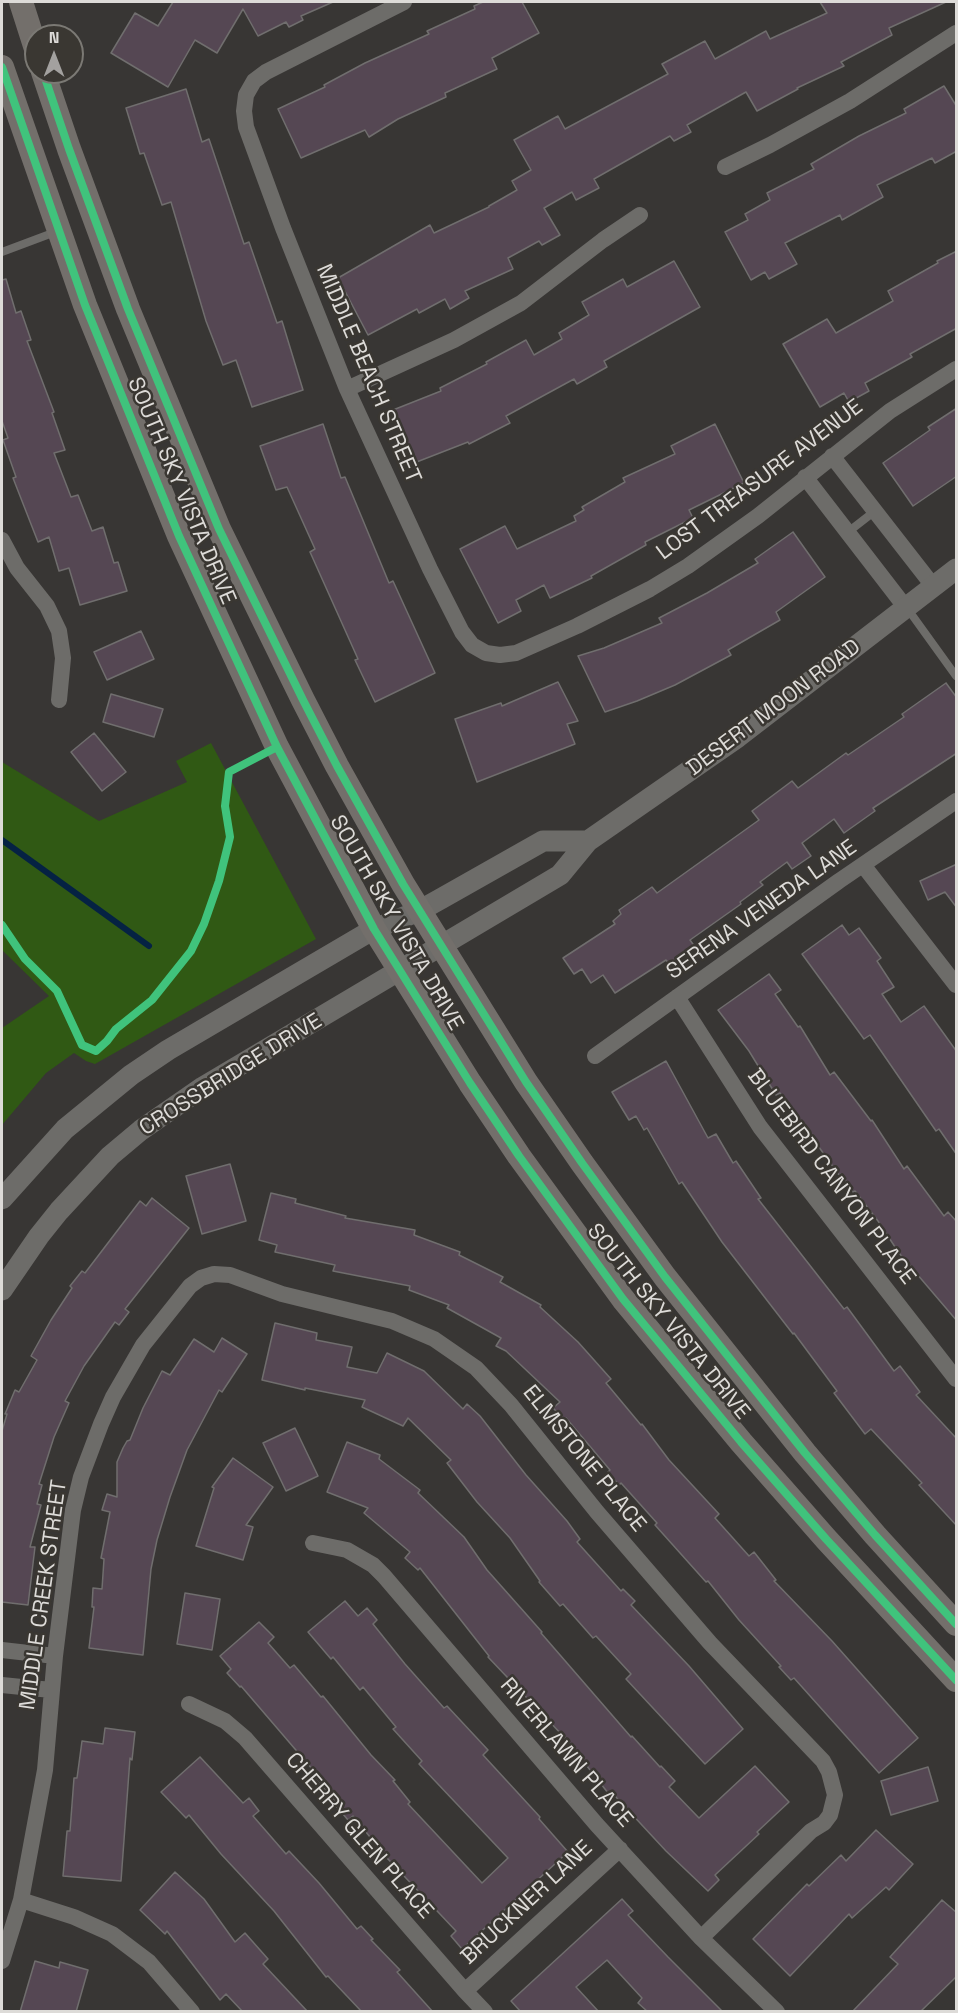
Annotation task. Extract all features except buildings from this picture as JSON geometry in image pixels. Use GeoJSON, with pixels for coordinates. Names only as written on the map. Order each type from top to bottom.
{"type":"FeatureCollection","features":[{"type":"Feature","properties":{"kind":"main road"},"geometry":{"type":"LineString","coordinates":[[21,2],[28,24]]}},
{"type":"Feature","properties":{"kind":"main road","name":"SOUTH SKY VISTA DRIVE"},"geometry":{"type":"LineString","coordinates":[[2,67],[58,231],[132,422],[199,582],[277,747],[374,929],[470,1083],[519,1156],[623,1299],[741,1442],[848,1563],[957,1680]]}},
{"type":"Feature","properties":{"kind":"main road","name":"SOUTH SKY VISTA DRIVE"},"geometry":{"type":"LineString","coordinates":[[47,84],[72,159],[128,309],[219,529],[337,766],[419,910],[539,1100],[665,1277],[805,1453],[875,1535],[957,1624]]}},
{"type":"Feature","properties":{"kind":"street","name":"MIDDLE BEACH STREET"},"geometry":{"type":"LineString","coordinates":[[405,2],[267,72],[254,81],[246,95],[244,111],[246,127],[302,278],[386,477],[462,632],[472,645],[486,653]]}},
{"type":"Feature","properties":{"kind":"street"},"geometry":{"type":"LineString","coordinates":[[725,167],[850,101],[957,33]]}},
{"type":"Feature","properties":{"kind":"street"},"geometry":{"type":"LineString","coordinates":[[347,389],[454,340],[521,303],[603,240],[640,215]]}},
{"type":"Feature","properties":{"kind":"street","name":"LOST TREASURE AVENUE"},"geometry":{"type":"LineString","coordinates":[[486,653],[500,655],[516,653],[578,626],[641,594],[688,566],[758,516],[890,411],[957,369]]}},
{"type":"Feature","properties":{"kind":"street"},"geometry":{"type":"LineString","coordinates":[[832,456],[934,587]]}},
{"type":"Feature","properties":{"kind":"street"},"geometry":{"type":"LineString","coordinates":[[805,477],[906,608]]}},
{"type":"Feature","properties":{"kind":"street"},"geometry":{"type":"LineString","coordinates":[[2,540],[17,568],[47,606],[59,631],[63,658],[59,700]]}},
{"type":"Feature","properties":{"kind":"street","name":"DESERT MOON ROAD"},"geometry":{"type":"LineString","coordinates":[[440,945],[560,875],[588,841],[738,737],[957,569]]}},
{"type":"Feature","properties":{"kind":"street","name":"SERENA VENEDA LANE"},"geometry":{"type":"LineString","coordinates":[[595,1056],[957,801]]}},
{"type":"Feature","properties":{"kind":"street"},"geometry":{"type":"LineString","coordinates":[[2,1199],[65,1129],[131,1075],[206,1028],[374,929],[419,910],[543,841],[588,841]]}},
{"type":"Feature","properties":{"kind":"street"},"geometry":{"type":"LineString","coordinates":[[864,865],[957,985]]}},
{"type":"Feature","properties":{"kind":"street","name":"CROSSBRIDGE DRIVE"},"geometry":{"type":"LineString","coordinates":[[2,1290],[59,1211],[110,1156],[141,1130],[203,1087],[440,945]]}},
{"type":"Feature","properties":{"kind":"street","name":"BLUEBIRD CANYON PLACE"},"geometry":{"type":"LineString","coordinates":[[677,997],[760,1127],[957,1379]]}},
{"type":"Feature","properties":{"kind":"street","name":"MIDDLE CREEK STREET"},"geometry":{"type":"LineString","coordinates":[[2,1961],[21,1900],[45,1770],[55,1656],[74,1510],[81,1478],[113,1397],[143,1345],[190,1286],[201,1278],[214,1274]]}},
{"type":"Feature","properties":{"kind":"street","name":"ELMSTONE PLACE"},"geometry":{"type":"LineString","coordinates":[[214,1274],[230,1275],[282,1294],[392,1321],[434,1339],[476,1368],[500,1392],[597,1512],[710,1643],[823,1761],[829,1772],[835,1795],[830,1815],[701,1938]]}},
{"type":"Feature","properties":{"kind":"street","name":"RIVERLAWN PLACE"},"geometry":{"type":"LineString","coordinates":[[313,1544],[347,1550],[373,1565],[384,1576],[525,1742],[701,1938],[777,2012]]}},
{"type":"Feature","properties":{"kind":"street"},"geometry":{"type":"LineString","coordinates":[[2,1650],[55,1656]]}},
{"type":"Feature","properties":{"kind":"street"},"geometry":{"type":"LineString","coordinates":[[2,1685],[51,1690]]}},
{"type":"Feature","properties":{"kind":"street","name":"CHERRY GLEN PLACE"},"geometry":{"type":"LineString","coordinates":[[189,1704],[225,1721],[245,1738],[485,2012]]}},
{"type":"Feature","properties":{"kind":"street","name":"BRUCKNER LANE"},"geometry":{"type":"LineString","coordinates":[[465,1991],[620,1848]]}},
{"type":"Feature","properties":{"kind":"street"},"geometry":{"type":"LineString","coordinates":[[21,1900],[74,1917],[112,1934],[149,1962],[192,2012]]}},
{"type":"Feature","properties":{"kind":"lane"},"geometry":{"type":"LineString","coordinates":[[2,252],[58,231]]}},
{"type":"Feature","properties":{"kind":"lane"},"geometry":{"type":"LineString","coordinates":[[848,532],[875,511]]}},
{"type":"Feature","properties":{"kind":"lane"},"geometry":{"type":"LineString","coordinates":[[906,608],[957,676]]}},
{"type":"Feature","properties":{"kind":"green space"},"geometry":{"type":"Polygon","coordinates":[[[211,743],[316,939],[95,1064],[74,1053],[46,1073],[2,1125],[2,1028],[49,996],[2,950],[2,762],[99,821],[187,782],[176,761],[211,743]]]}},
{"type":"Feature","properties":{"kind":"waterway"},"geometry":{"type":"LineString","coordinates":[[2,840],[149,946]]}},
{"type":"Feature","properties":{"kind":"cycle path"},"geometry":{"type":"LineString","coordinates":[[2,67],[85,305],[179,536],[277,747],[374,929],[470,1083],[519,1156],[623,1299],[741,1442],[826,1539],[956,1680]]}},
{"type":"Feature","properties":{"kind":"cycle path"},"geometry":{"type":"LineString","coordinates":[[47,84],[128,309],[219,529],[337,766],[403,884],[526,1082],[665,1277],[805,1453],[875,1535],[956,1624]]}},
{"type":"Feature","properties":{"kind":"cycle path"},"geometry":{"type":"LineString","coordinates":[[2,925],[25,959],[57,991],[82,1045],[96,1051],[116,1029],[152,1000],[191,951],[204,924],[219,881],[230,837],[225,806],[229,772],[277,747]]}}]}
